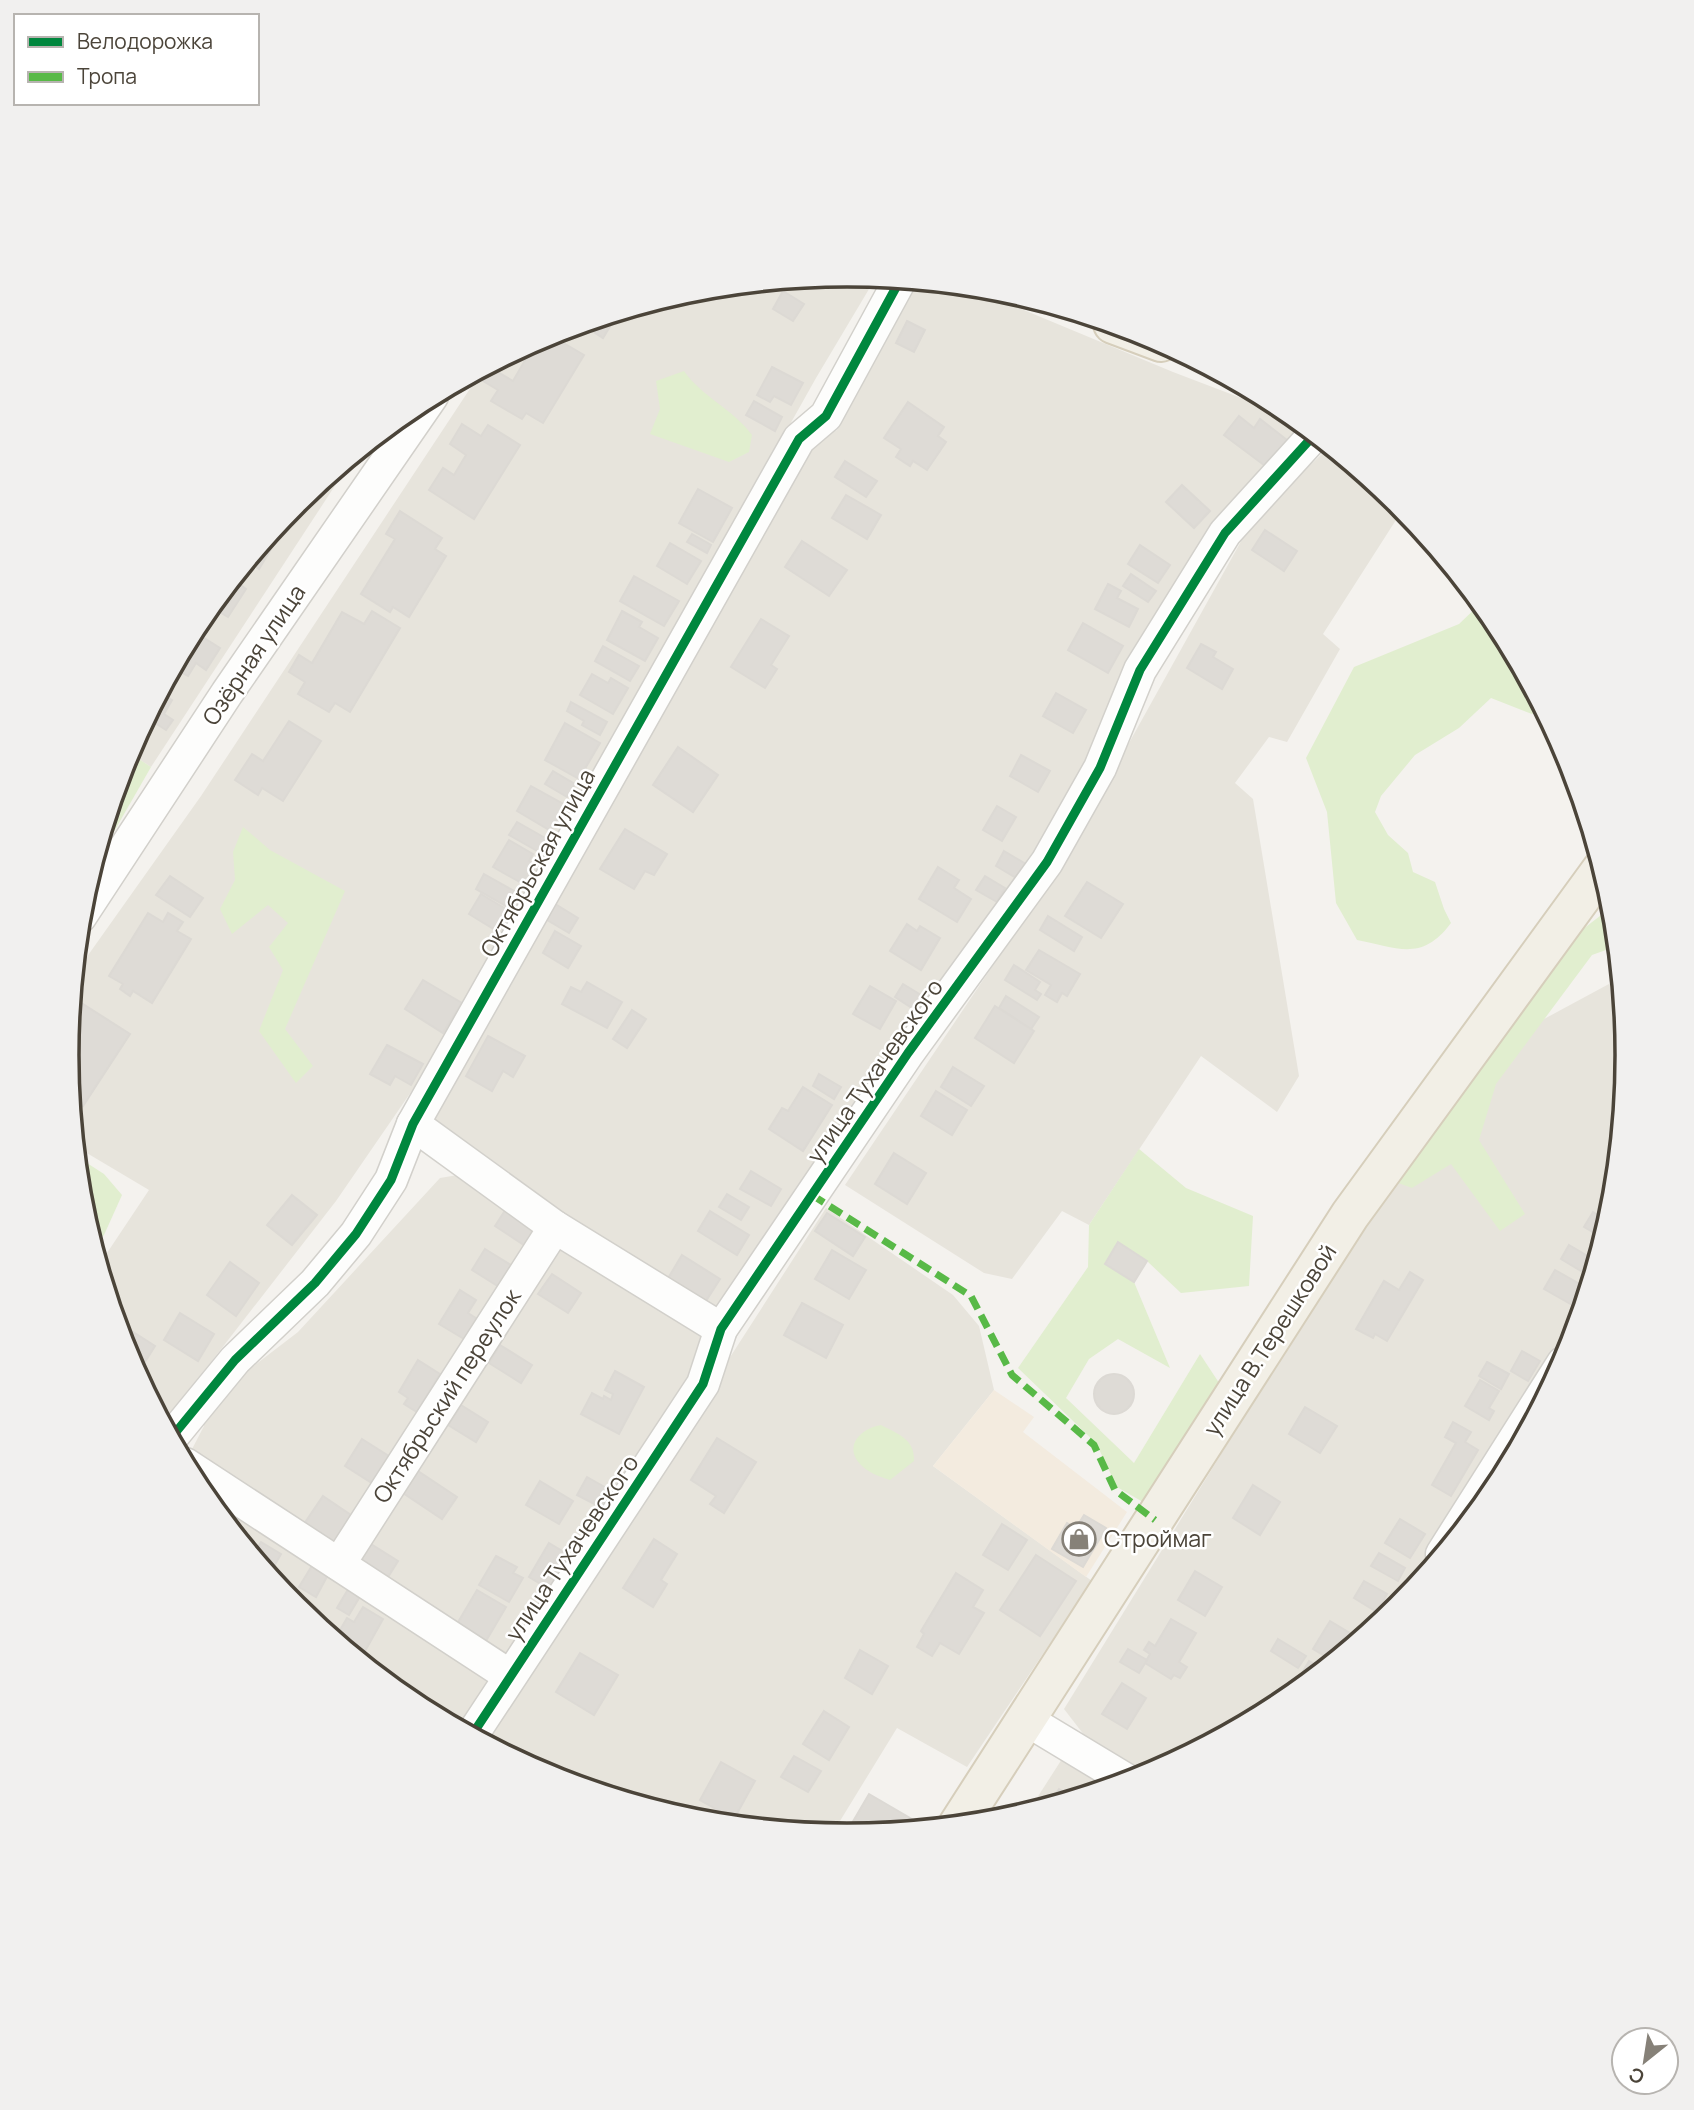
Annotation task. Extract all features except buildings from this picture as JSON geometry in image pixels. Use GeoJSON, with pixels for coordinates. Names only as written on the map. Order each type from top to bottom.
{"type":"FeatureCollection","features":[{"type":"Feature","properties":{"kind":"main road","name":"улица В.Терешковой"},"geometry":{"type":"LineString","coordinates":[[965,1814],[1350,1215],[1594,880]]}},
{"type":"Feature","properties":{"kind":"street","name":"Октябрьская улица"},"geometry":{"type":"LineString","coordinates":[[177,1430],[235,1360],[315,1283],[356,1234],[391,1180],[413,1124],[799,439],[826,416],[896,288]]}},
{"type":"Feature","properties":{"kind":"street","name":"Озёрная улица"},"geometry":{"type":"LineString","coordinates":[[104,862],[226,693],[416,419]]}},
{"type":"Feature","properties":{"kind":"street","name":"улица Тухачевского"},"geometry":{"type":"LineString","coordinates":[[477,1728],[703,1384],[721,1329],[908,1053],[1047,862],[1100,768],[1140,670],[1225,533],[1308,441]]}},
{"type":"Feature","properties":{"kind":"street"},"geometry":{"type":"LineString","coordinates":[[413,1124],[555,1227],[721,1329]]}},
{"type":"Feature","properties":{"kind":"street","name":"Октябрьский переулок"},"geometry":{"type":"LineString","coordinates":[[339,1564],[555,1227]]}},
{"type":"Feature","properties":{"kind":"street"},"geometry":{"type":"LineString","coordinates":[[205,1477],[510,1676]]}},
{"type":"Feature","properties":{"kind":"street"},"geometry":{"type":"LineString","coordinates":[[1027,1720],[1116,1774]]}},
{"type":"Feature","properties":{"kind":"shaded area"},"geometry":{"type":"Polygon","coordinates":[[[870,287],[816,378],[433,1060],[336,1201],[169,1416],[137,1349],[105,1255],[149,1190],[85,1152],[80,1105],[80,1005],[84,960],[201,796],[473,385],[553,345],[648,313],[747,293],[797,288],[870,287]]]}},
{"type":"Feature","properties":{"kind":"shaded area"},"geometry":{"type":"Polygon","coordinates":[[[914,290],[997,302],[1013,306],[1250,401],[1303,438],[1268,479],[1074,803],[716,1316],[637,1271],[430,1120],[815,441],[837,430],[879,348],[914,290]]]}},
{"type":"Feature","properties":{"kind":"shaded area"},"geometry":{"type":"Polygon","coordinates":[[[1323,453],[1354,477],[1397,519],[1323,634],[1340,649],[1287,742],[1269,737],[1235,783],[1253,799],[1299,1076],[1277,1112],[1201,1056],[1089,1225],[1062,1211],[1012,1279],[984,1273],[845,1185],[1064,860],[1254,518],[1323,453]]]}},
{"type":"Feature","properties":{"kind":"shaded area"},"geometry":{"type":"Polygon","coordinates":[[[341,476],[151,767],[138,759],[158,715],[208,628],[269,548],[341,476]]]}},
{"type":"Feature","properties":{"kind":"shaded area"},"geometry":{"type":"Polygon","coordinates":[[[1612,982],[1615,1055],[1609,1155],[1589,1254],[1557,1349],[1543,1380],[1428,1558],[1354,1633],[1274,1694],[1187,1744],[1133,1768],[1088,1740],[1064,1709],[1390,1180],[1483,1052],[1612,982]]]}},
{"type":"Feature","properties":{"kind":"shaded area"},"geometry":{"type":"Polygon","coordinates":[[[464,1174],[548,1227],[340,1555],[190,1453],[204,1426],[203,1414],[242,1375],[298,1332],[440,1178],[464,1174]]]}},
{"type":"Feature","properties":{"kind":"shaded area"},"geometry":{"type":"Polygon","coordinates":[[[826,1208],[953,1295],[979,1326],[994,1390],[933,1466],[1092,1581],[967,1767],[897,1728],[839,1823],[797,1822],[747,1817],[648,1797],[553,1765],[492,1736],[690,1428],[716,1379],[826,1208]]]}},
{"type":"Feature","properties":{"kind":"shaded area"},"geometry":{"type":"Polygon","coordinates":[[[557,1234],[708,1326],[710,1350],[503,1663],[345,1563],[557,1234]]]}},
{"type":"Feature","properties":{"kind":"shaded area"},"geometry":{"type":"Polygon","coordinates":[[[994,1390],[1034,1417],[1023,1432],[1127,1512],[1086,1577],[933,1466],[994,1390]]]}},
{"type":"Feature","properties":{"kind":"shaded area"},"geometry":{"type":"Polygon","coordinates":[[[225,1505],[491,1675],[463,1720],[420,1694],[340,1633],[269,1562],[225,1505]]]}},
{"type":"Feature","properties":{"kind":"shaded area"},"geometry":{"type":"Polygon","coordinates":[[[1062,1759],[1097,1781],[1046,1797],[1036,1799],[1062,1759]]]}},
{"type":"Feature","properties":{"kind":"green space"},"geometry":{"type":"Polygon","coordinates":[[[684,371],[752,435],[749,452],[729,462],[650,434],[660,409],[656,381],[684,371]]]}},
{"type":"Feature","properties":{"kind":"green space"},"geometry":{"type":"Polygon","coordinates":[[[1473,610],[1535,714],[1491,698],[1459,728],[1415,755],[1381,796],[1375,812],[1388,835],[1408,853],[1413,872],[1435,882],[1451,923],[1430,943],[1419,948],[1397,948],[1357,940],[1336,903],[1327,812],[1306,758],[1354,667],[1459,624],[1473,610]]]}},
{"type":"Feature","properties":{"kind":"green space"},"geometry":{"type":"Polygon","coordinates":[[[138,759],[151,767],[111,837],[138,759]]]}},
{"type":"Feature","properties":{"kind":"green space"},"geometry":{"type":"Polygon","coordinates":[[[243,827],[270,850],[345,891],[285,1029],[313,1066],[296,1083],[259,1031],[283,970],[269,947],[288,923],[268,905],[232,934],[220,909],[235,880],[233,852],[243,827]]]}},
{"type":"Feature","properties":{"kind":"green space"},"geometry":{"type":"Polygon","coordinates":[[[1602,915],[1608,949],[1592,955],[1496,1084],[1479,1140],[1525,1214],[1500,1231],[1451,1164],[1412,1188],[1390,1180],[1557,949],[1602,915]]]}},
{"type":"Feature","properties":{"kind":"green space"},"geometry":{"type":"Polygon","coordinates":[[[1139,1149],[1186,1188],[1253,1216],[1249,1286],[1181,1293],[1147,1261],[1119,1243],[1105,1263],[1134,1282],[1170,1368],[1118,1339],[1089,1359],[1066,1398],[1134,1463],[1200,1354],[1229,1398],[1155,1509],[1117,1487],[1096,1443],[1018,1368],[1088,1267],[1089,1225],[1139,1149]]]}},
{"type":"Feature","properties":{"kind":"green space"},"geometry":{"type":"Polygon","coordinates":[[[86,1163],[104,1174],[122,1195],[101,1237],[86,1163]]]}},
{"type":"Feature","properties":{"kind":"green space"},"geometry":{"type":"Polygon","coordinates":[[[881,1425],[904,1438],[914,1454],[914,1461],[890,1480],[863,1467],[853,1450],[857,1438],[867,1430],[881,1425]]]}},
{"type":"Feature","properties":{"kind":"marked path"},"geometry":{"type":"LineString","coordinates":[[812,1195],[971,1296],[1012,1375],[1094,1445],[1115,1490],[1155,1520]]}},
{"type":"Feature","properties":{"kind":"cycle path"},"geometry":{"type":"LineString","coordinates":[[177,1430],[235,1360],[315,1283],[356,1234],[391,1180],[413,1124],[799,439],[826,416],[896,288]]}},
{"type":"Feature","properties":{"kind":"cycle path"},"geometry":{"type":"LineString","coordinates":[[477,1728],[703,1384],[721,1329],[908,1053],[1047,862],[1100,768],[1140,670],[1225,533],[1308,441]]}},
{"type":"Feature","properties":{"kind":"place","name":"Строймаг"},"geometry":{"type":"Point","coordinates":[1079,1539]}}]}
